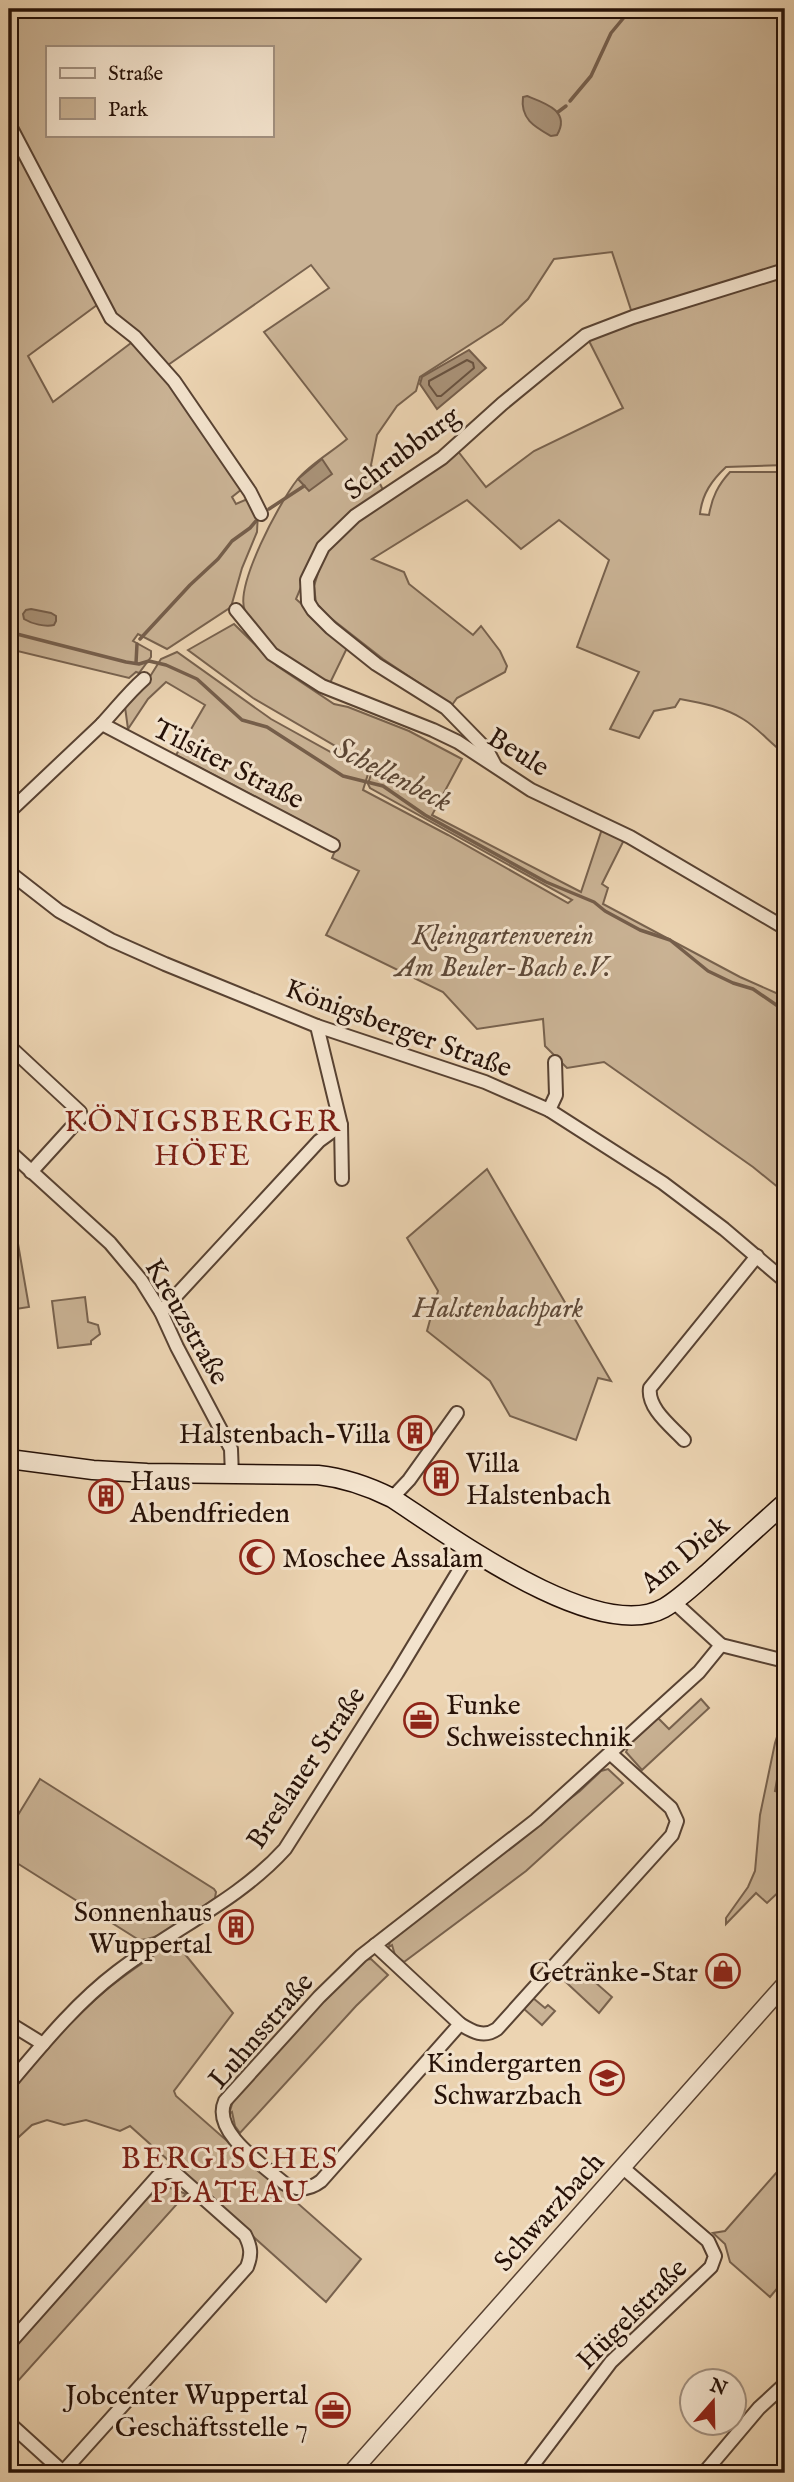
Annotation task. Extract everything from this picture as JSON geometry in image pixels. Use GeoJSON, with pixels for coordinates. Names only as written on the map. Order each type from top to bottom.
{"type":"FeatureCollection","features":[{"type":"Feature","properties":{"kind":"main road","name":"Am Diek"},"geometry":{"type":"LineString","coordinates":[[9,1460],[93,1470],[333,1477],[371,1488],[391,1498],[527,1583],[592,1609],[616,1615],[650,1614],[674,1602],[785,1503]]}},
{"type":"Feature","properties":{"kind":"street"},"geometry":{"type":"LineString","coordinates":[[9,124],[111,318],[135,337],[174,381],[250,492],[261,514]]}},
{"type":"Feature","properties":{"kind":"street","name":"Schrubburg"},"geometry":{"type":"LineString","coordinates":[[495,765],[487,750],[452,713],[376,664],[313,610],[307,601],[307,580],[323,547],[355,516],[442,458],[586,335],[633,317],[785,270]]}},
{"type":"Feature","properties":{"kind":"street","name":"Beule"},"geometry":{"type":"LineString","coordinates":[[236,610],[272,654],[294,670],[346,697],[433,730],[495,765],[531,790],[630,837],[785,928]]}},
{"type":"Feature","properties":{"kind":"street"},"geometry":{"type":"LineString","coordinates":[[9,812],[102,724],[144,678]]}},
{"type":"Feature","properties":{"kind":"street","name":"Tilsiter Straße"},"geometry":{"type":"LineString","coordinates":[[102,724],[333,845]]}},
{"type":"Feature","properties":{"kind":"street","name":"Königsberger Straße"},"geometry":{"type":"LineString","coordinates":[[9,872],[59,911],[111,940],[165,964],[317,1026],[485,1082],[549,1110],[663,1183],[785,1280]]}},
{"type":"Feature","properties":{"kind":"street"},"geometry":{"type":"LineString","coordinates":[[317,1026],[341,1125],[342,1179]]}},
{"type":"Feature","properties":{"kind":"street"},"geometry":{"type":"LineString","coordinates":[[9,1046],[80,1112],[81,1117],[32,1172]]}},
{"type":"Feature","properties":{"kind":"street"},"geometry":{"type":"LineString","coordinates":[[549,1110],[556,1095],[555,1062]]}},
{"type":"Feature","properties":{"kind":"street"},"geometry":{"type":"LineString","coordinates":[[161,1312],[319,1141],[341,1125]]}},
{"type":"Feature","properties":{"kind":"street","name":"Kreuzstraße"},"geometry":{"type":"LineString","coordinates":[[9,1151],[127,1261],[161,1312],[231,1449],[232,1476]]}},
{"type":"Feature","properties":{"kind":"street"},"geometry":{"type":"LineString","coordinates":[[684,1440],[654,1408],[648,1398],[649,1388],[757,1256]]}},
{"type":"Feature","properties":{"kind":"street"},"geometry":{"type":"LineString","coordinates":[[391,1498],[409,1480],[457,1413]]}},
{"type":"Feature","properties":{"kind":"street","name":"Breslauer Straße"},"geometry":{"type":"LineString","coordinates":[[9,2084],[57,2028],[116,1972],[232,1895],[266,1870],[285,1849],[472,1549]]}},
{"type":"Feature","properties":{"kind":"street"},"geometry":{"type":"LineString","coordinates":[[674,1602],[721,1645],[785,1661]]}},
{"type":"Feature","properties":{"kind":"street","name":"Luhnsstraße"},"geometry":{"type":"LineString","coordinates":[[460,2024],[312,2187],[293,2188],[285,2184],[234,2138],[224,2125],[221,2115],[225,2101],[319,1997],[374,1945],[536,1820],[699,1672],[721,1645]]}},
{"type":"Feature","properties":{"kind":"street"},"geometry":{"type":"LineString","coordinates":[[374,1945],[460,2024],[483,2034],[497,2029],[676,1829],[676,1815],[671,1808],[611,1754]]}},
{"type":"Feature","properties":{"kind":"street","name":"Schwarzbach"},"geometry":{"type":"LineString","coordinates":[[351,2473],[785,1983]]}},
{"type":"Feature","properties":{"kind":"street"},"geometry":{"type":"LineString","coordinates":[[9,2023],[43,2044]]}},
{"type":"Feature","properties":{"kind":"street","name":"Hügelstraße"},"geometry":{"type":"LineString","coordinates":[[527,2473],[611,2362],[711,2267],[715,2256],[708,2241],[622,2167]]}},
{"type":"Feature","properties":{"kind":"street"},"geometry":{"type":"LineString","coordinates":[[9,2344],[158,2176],[166,2172],[178,2175],[245,2235],[250,2245],[251,2256],[247,2267],[62,2473],[9,2423]]}},
{"type":"Feature","properties":{"kind":"street"},"geometry":{"type":"LineString","coordinates":[[704,2473],[758,2408],[785,2384]]}},
{"type":"Feature","properties":{"kind":"green space"},"geometry":{"type":"Polygon","coordinates":[[[9,9],[785,9],[785,266],[632,313],[612,252],[554,259],[528,299],[502,324],[420,377],[416,391],[397,406],[377,435],[371,465],[384,492],[309,568],[296,599],[348,646],[329,685],[270,645],[252,624],[245,611],[243,599],[252,564],[290,490],[308,469],[347,439],[264,332],[329,288],[311,265],[168,365],[117,316],[95,281],[55,197],[9,113],[9,9]]]}},
{"type":"Feature","properties":{"kind":"green space"},"geometry":{"type":"Polygon","coordinates":[[[9,134],[97,305],[28,356],[53,402],[131,343],[164,375],[205,431],[242,489],[232,497],[236,504],[249,501],[258,512],[257,532],[242,568],[231,607],[167,649],[138,634],[133,641],[151,651],[151,657],[139,673],[136,672],[129,678],[9,649],[9,134]]]}},
{"type":"Feature","properties":{"kind":"green space"},"geometry":{"type":"Polygon","coordinates":[[[785,273],[785,465],[726,467],[708,488],[700,514],[709,515],[716,492],[730,472],[785,472],[785,754],[736,715],[713,706],[680,699],[675,707],[654,711],[639,738],[610,729],[639,672],[577,647],[609,560],[559,520],[521,549],[467,500],[372,559],[404,572],[409,584],[473,635],[481,626],[500,651],[507,666],[505,672],[457,698],[452,705],[383,659],[328,616],[316,603],[314,586],[324,554],[348,527],[457,450],[486,487],[534,451],[623,408],[587,337],[785,273]]]}},
{"type":"Feature","properties":{"kind":"green space","name":"Kleingartenverein Am Beuler-Bach e.V."},"geometry":{"type":"Polygon","coordinates":[[[234,624],[277,666],[334,704],[409,731],[462,759],[432,815],[581,892],[602,829],[624,840],[602,884],[608,888],[603,904],[740,977],[785,997],[785,1193],[753,1167],[604,1062],[567,1068],[545,1046],[543,1019],[477,1029],[443,992],[326,935],[359,871],[332,858],[339,841],[176,755],[205,705],[166,682],[148,699],[128,729],[125,707],[161,659],[177,652],[271,719],[363,770],[368,774],[363,790],[568,903],[572,900],[370,788],[368,784],[373,768],[253,698],[188,650],[234,624]]]}},
{"type":"Feature","properties":{"kind":"green space","name":"Halstenbachpark"},"geometry":{"type":"Polygon","coordinates":[[[487,1169],[611,1381],[598,1378],[576,1440],[510,1416],[490,1381],[427,1331],[438,1291],[407,1238],[487,1169]]]}},
{"type":"Feature","properties":{"kind":"green space"},"geometry":{"type":"Polygon","coordinates":[[[17,1238],[29,1307],[9,1310],[9,1239],[17,1238]]]}},
{"type":"Feature","properties":{"kind":"green space"},"geometry":{"type":"Polygon","coordinates":[[[85,1297],[88,1322],[98,1325],[100,1334],[91,1344],[58,1348],[52,1301],[85,1297]]]}},
{"type":"Feature","properties":{"kind":"green space"},"geometry":{"type":"Polygon","coordinates":[[[701,1699],[709,1708],[642,1770],[626,1752],[629,1745],[658,1718],[669,1729],[701,1699]]]}},
{"type":"Feature","properties":{"kind":"green space"},"geometry":{"type":"Polygon","coordinates":[[[785,1712],[785,1733],[775,1791],[785,1794],[785,1886],[767,1903],[756,1893],[726,1924],[726,1918],[748,1887],[755,1871],[760,1815],[775,1743],[785,1712]]]}},
{"type":"Feature","properties":{"kind":"green space"},"geometry":{"type":"Polygon","coordinates":[[[608,1769],[623,1783],[526,1871],[404,1962],[395,1955],[392,1945],[389,1947],[390,1939],[580,1791],[601,1771],[608,1769]]]}},
{"type":"Feature","properties":{"kind":"green space"},"geometry":{"type":"Polygon","coordinates":[[[40,1779],[214,1889],[215,1898],[169,1930],[149,1939],[139,1940],[9,1858],[9,1817],[12,1812],[18,1815],[40,1779]]]}},
{"type":"Feature","properties":{"kind":"green space"},"geometry":{"type":"Polygon","coordinates":[[[175,1942],[233,2013],[174,2091],[176,2096],[361,2259],[326,2302],[130,2126],[120,2131],[86,2120],[64,2125],[47,2120],[32,2125],[9,2146],[9,2093],[55,2040],[105,1991],[175,1942]]]}},
{"type":"Feature","properties":{"kind":"green space"},"geometry":{"type":"Polygon","coordinates":[[[371,1959],[388,1975],[356,2006],[240,2133],[235,2126],[232,2112],[229,2114],[233,2101],[322,2001],[363,1960],[371,1959]]]}},
{"type":"Feature","properties":{"kind":"green space"},"geometry":{"type":"Polygon","coordinates":[[[565,1961],[576,1971],[579,1968],[612,1997],[599,2013],[555,1972],[565,1961]]]}},
{"type":"Feature","properties":{"kind":"green space"},"geometry":{"type":"Polygon","coordinates":[[[533,1998],[545,2008],[548,2005],[555,2011],[542,2025],[524,2009],[533,1998]]]}},
{"type":"Feature","properties":{"kind":"green space"},"geometry":{"type":"Polygon","coordinates":[[[785,2163],[785,2279],[770,2297],[730,2262],[725,2244],[713,2233],[725,2231],[785,2163]]]}},
{"type":"Feature","properties":{"kind":"green space"},"geometry":{"type":"Polygon","coordinates":[[[171,2188],[186,2194],[9,2391],[9,2349],[153,2190],[171,2188]]]}},
{"type":"Feature","properties":{"kind":"water"},"geometry":{"type":"Polygon","coordinates":[[[527,96],[548,105],[558,114],[561,120],[557,135],[551,136],[526,117],[523,97],[527,96]]]}},
{"type":"Feature","properties":{"kind":"water"},"geometry":{"type":"Polygon","coordinates":[[[469,350],[486,368],[437,409],[420,384],[422,377],[469,350]]]}},
{"type":"Feature","properties":{"kind":"water"},"geometry":{"type":"Polygon","coordinates":[[[322,459],[332,474],[309,491],[298,479],[322,459]]]}},
{"type":"Feature","properties":{"kind":"water"},"geometry":{"type":"Polygon","coordinates":[[[31,609],[56,616],[54,625],[39,625],[24,619],[23,614],[31,609]]]}},
{"type":"Feature","properties":{"kind":"waterway"},"geometry":{"type":"LineString","coordinates":[[570,101],[591,76],[611,33],[631,9]]}},
{"type":"Feature","properties":{"kind":"waterway"},"geometry":{"type":"LineString","coordinates":[[558,112],[566,106]]}},
{"type":"Feature","properties":{"kind":"waterway"},"geometry":{"type":"LineString","coordinates":[[269,509],[304,486]]}},
{"type":"Feature","properties":{"kind":"waterway"},"geometry":{"type":"LineString","coordinates":[[140,639],[218,559],[232,541],[256,521]]}},
{"type":"Feature","properties":{"kind":"waterway","name":"Schellenbeck"},"geometry":{"type":"LineString","coordinates":[[9,632],[126,662],[139,664],[149,661],[166,665],[197,679],[242,720],[267,727],[343,776],[383,786],[425,815],[546,882],[594,902],[640,930],[670,940],[708,971],[753,989],[785,1011]]}},
{"type":"Feature","properties":{"kind":"waterway"},"geometry":{"type":"LineString","coordinates":[[136,663],[137,644]]}},
{"type":"Feature","properties":{"kind":"place","name":"Halstenbach-Villa"},"geometry":{"type":"Point","coordinates":[415,1433]}},
{"type":"Feature","properties":{"kind":"place","name":"Villa Halstenbach"},"geometry":{"type":"Point","coordinates":[441,1478]}},
{"type":"Feature","properties":{"kind":"place","name":"Haus Abendfrieden"},"geometry":{"type":"Point","coordinates":[106,1496]}},
{"type":"Feature","properties":{"kind":"place","name":"Moschee Assalam"},"geometry":{"type":"Point","coordinates":[257,1557]}},
{"type":"Feature","properties":{"kind":"place","name":"Funke Schweisstechnik"},"geometry":{"type":"Point","coordinates":[421,1720]}},
{"type":"Feature","properties":{"kind":"place","name":"Sonnenhaus Wuppertal"},"geometry":{"type":"Point","coordinates":[236,1927]}},
{"type":"Feature","properties":{"kind":"place","name":"Getränke-Star"},"geometry":{"type":"Point","coordinates":[723,1971]}},
{"type":"Feature","properties":{"kind":"place","name":"Kindergarten Schwarzbach"},"geometry":{"type":"Point","coordinates":[607,2078]}},
{"type":"Feature","properties":{"kind":"place","name":"Jobcenter Wuppertal Geschäftsstelle 7"},"geometry":{"type":"Point","coordinates":[333,2410]}},
{"type":"Feature","properties":{"kind":"district","name":"KÖNIGSBERGER HÖFE"},"geometry":{"type":"Point","coordinates":[203,1138]}},
{"type":"Feature","properties":{"kind":"district","name":"BERGISCHES PLATEAU"},"geometry":{"type":"Point","coordinates":[230,2175]}}]}
